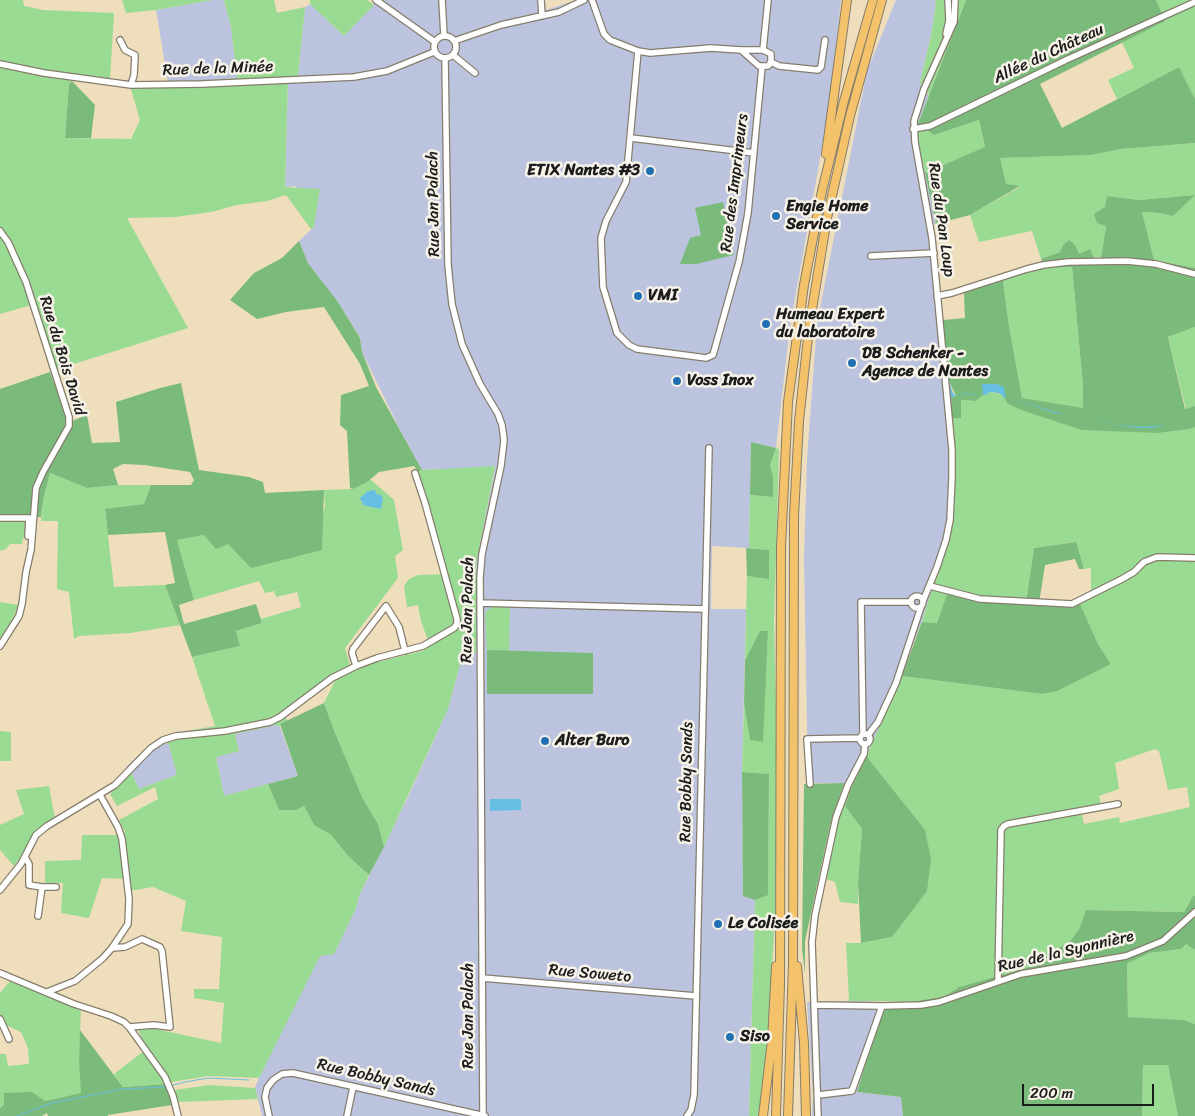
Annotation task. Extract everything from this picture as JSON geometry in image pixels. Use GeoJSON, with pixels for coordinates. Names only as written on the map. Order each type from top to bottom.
{"type":"FeatureCollection","features":[{"type":"Feature","properties":{"kind":"highway"},"geometry":{"type":"LineString","coordinates":[[822,191],[820,184],[833,110],[847,0]]}},
{"type":"Feature","properties":{"kind":"highway"},"geometry":{"type":"LineString","coordinates":[[776,1116],[781,946],[781,572],[784,453],[788,402],[797,326],[822,191],[844,101],[873,0]]}},
{"type":"Feature","properties":{"kind":"highway"},"geometry":{"type":"LineString","coordinates":[[788,1116],[792,1023],[794,516],[803,380],[814,294],[830,200],[857,88],[882,0]]}},
{"type":"Feature","properties":{"kind":"highway"},"geometry":{"type":"LineString","coordinates":[[793,899],[796,902],[797,961],[804,1043],[806,1116]]}},
{"type":"Feature","properties":{"kind":"highway"},"geometry":{"type":"LineString","coordinates":[[763,1116],[772,1040],[777,948],[781,946]]}},
{"type":"Feature","properties":{"kind":"street"},"geometry":{"type":"LineString","coordinates":[[376,0],[435,42]]}},
{"type":"Feature","properties":{"kind":"street"},"geometry":{"type":"LineString","coordinates":[[442,0],[444,36]]}},
{"type":"Feature","properties":{"kind":"street"},"geometry":{"type":"LineString","coordinates":[[542,0],[542,16]]}},
{"type":"Feature","properties":{"kind":"street"},"geometry":{"type":"LineString","coordinates":[[454,41],[500,25],[559,12],[584,0]]}},
{"type":"Feature","properties":{"kind":"street"},"geometry":{"type":"LineString","coordinates":[[592,0],[604,34],[610,40],[638,51],[650,53],[711,48],[762,50],[770,54],[771,62]]}},
{"type":"Feature","properties":{"kind":"street"},"geometry":{"type":"LineString","coordinates":[[759,66],[755,56],[762,50],[768,0]]}},
{"type":"Feature","properties":{"kind":"street","name":"Rue du Pan Loup"},"geometry":{"type":"LineString","coordinates":[[944,41],[949,20],[948,0]]}},
{"type":"Feature","properties":{"kind":"street","name":"Rue du Pan Loup"},"geometry":{"type":"LineString","coordinates":[[863,736],[878,722],[896,682],[946,540],[951,510],[952,450],[934,253],[914,129],[916,111],[921,96],[954,22],[955,0]]}},
{"type":"Feature","properties":{"kind":"street","name":"Allée du Château"},"geometry":{"type":"LineString","coordinates":[[914,129],[930,126],[1066,60],[1195,2]]}},
{"type":"Feature","properties":{"kind":"street"},"geometry":{"type":"LineString","coordinates":[[444,36],[450,37],[456,47],[453,55],[445,59],[438,57],[434,52],[435,42],[438,38],[444,36]]}},
{"type":"Feature","properties":{"kind":"street"},"geometry":{"type":"LineString","coordinates":[[120,40],[125,50],[135,55],[136,60],[131,85]]}},
{"type":"Feature","properties":{"kind":"street"},"geometry":{"type":"LineString","coordinates":[[771,62],[779,66],[818,70],[821,67],[826,40]]}},
{"type":"Feature","properties":{"kind":"street"},"geometry":{"type":"LineString","coordinates":[[742,50],[759,66],[768,66],[771,62]]}},
{"type":"Feature","properties":{"kind":"street","name":"Rue des Imprimeurs"},"geometry":{"type":"LineString","coordinates":[[638,51],[626,182],[606,221],[601,238],[601,275],[606,302],[617,333],[629,345],[637,349],[695,357],[710,357],[714,351],[739,262],[748,213],[754,153],[759,66]]}},
{"type":"Feature","properties":{"kind":"street","name":"Rue de la Minée"},"geometry":{"type":"LineString","coordinates":[[0,64],[44,73],[131,85],[354,77],[387,71],[434,52]]}},
{"type":"Feature","properties":{"kind":"street"},"geometry":{"type":"LineString","coordinates":[[453,55],[476,73]]}},
{"type":"Feature","properties":{"kind":"street","name":"Rue Jan Palach"},"geometry":{"type":"LineString","coordinates":[[445,59],[448,264],[452,304],[457,327],[469,362],[498,414],[504,440],[501,466],[482,554],[480,578],[483,1116]]}},
{"type":"Feature","properties":{"kind":"street"},"geometry":{"type":"LineString","coordinates":[[631,138],[754,153]]}},
{"type":"Feature","properties":{"kind":"street","name":"Rue du Bois David"},"geometry":{"type":"LineString","coordinates":[[0,231],[8,242],[24,276],[69,417],[69,426],[36,488],[31,518]]}},
{"type":"Feature","properties":{"kind":"street"},"geometry":{"type":"LineString","coordinates":[[871,256],[934,253]]}},
{"type":"Feature","properties":{"kind":"street"},"geometry":{"type":"LineString","coordinates":[[937,296],[1035,267],[1068,262],[1126,261],[1156,264],[1195,274]]}},
{"type":"Feature","properties":{"kind":"street","name":"Rue Bobby Sands"},"geometry":{"type":"LineString","coordinates":[[687,1116],[694,1095],[709,448]]}},
{"type":"Feature","properties":{"kind":"street"},"geometry":{"type":"LineString","coordinates":[[0,890],[16,871],[36,835],[41,830],[114,785],[152,748],[163,740],[176,736],[225,731],[270,722],[280,717],[332,678],[376,658],[423,646],[458,624],[425,503],[414,473]]}},
{"type":"Feature","properties":{"kind":"street"},"geometry":{"type":"LineString","coordinates":[[0,518],[31,518]]}},
{"type":"Feature","properties":{"kind":"street"},"geometry":{"type":"LineString","coordinates":[[28,536],[31,518]]}},
{"type":"Feature","properties":{"kind":"street"},"geometry":{"type":"LineString","coordinates":[[0,646],[19,616],[22,604],[31,550],[31,518]]}},
{"type":"Feature","properties":{"kind":"street"},"geometry":{"type":"LineString","coordinates":[[915,627],[913,598],[930,586],[980,599],[1072,604],[1122,579],[1134,572],[1144,562],[1157,557],[1195,558]]}},
{"type":"Feature","properties":{"kind":"street"},"geometry":{"type":"LineString","coordinates":[[818,1116],[812,942],[836,817],[848,785],[864,754],[865,744],[860,742],[863,736],[861,602],[922,604],[917,596]]}},
{"type":"Feature","properties":{"kind":"street"},"geometry":{"type":"LineString","coordinates":[[480,603],[705,609]]}},
{"type":"Feature","properties":{"kind":"street"},"geometry":{"type":"LineString","coordinates":[[356,666],[352,653],[353,649],[386,606],[399,627],[405,651]]}},
{"type":"Feature","properties":{"kind":"street"},"geometry":{"type":"LineString","coordinates":[[810,784],[807,739],[863,736]]}},
{"type":"Feature","properties":{"kind":"street"},"geometry":{"type":"LineString","coordinates":[[48,992],[75,981],[103,958],[128,924],[129,899],[122,839],[113,817],[100,795]]}},
{"type":"Feature","properties":{"kind":"street"},"geometry":{"type":"LineString","coordinates":[[998,981],[1001,830],[1008,824],[1118,804]]}},
{"type":"Feature","properties":{"kind":"street"},"geometry":{"type":"LineString","coordinates":[[25,857],[28,864],[28,885],[56,887]]}},
{"type":"Feature","properties":{"kind":"street"},"geometry":{"type":"LineString","coordinates":[[38,916],[42,887]]}},
{"type":"Feature","properties":{"kind":"street","name":"Rue de la Syonnière"},"geometry":{"type":"LineString","coordinates":[[814,1004],[882,1006],[921,1005],[939,1002],[998,981],[1034,972],[1126,956],[1162,941],[1195,912]]}},
{"type":"Feature","properties":{"kind":"street"},"geometry":{"type":"LineString","coordinates":[[112,948],[125,947],[142,939],[160,947],[162,951],[170,1027],[154,1024],[129,1027]]}},
{"type":"Feature","properties":{"kind":"street"},"geometry":{"type":"LineString","coordinates":[[0,973],[74,1004],[124,1022],[165,1078],[173,1096],[178,1116]]}},
{"type":"Feature","properties":{"kind":"street","name":"Rue Soweto"},"geometry":{"type":"LineString","coordinates":[[482,978],[696,996]]}},
{"type":"Feature","properties":{"kind":"street"},"geometry":{"type":"LineString","coordinates":[[818,1095],[852,1091],[882,1006]]}},
{"type":"Feature","properties":{"kind":"street"},"geometry":{"type":"LineString","coordinates":[[0,1019],[9,1039]]}},
{"type":"Feature","properties":{"kind":"street","name":"Rue Bobby Sands"},"geometry":{"type":"LineString","coordinates":[[269,1116],[265,1097],[267,1088],[273,1080],[282,1074],[293,1073],[483,1116]]}},
{"type":"Feature","properties":{"kind":"street"},"geometry":{"type":"LineString","coordinates":[[347,1116],[353,1087]]}},
{"type":"Feature","properties":{"kind":"shaded area"},"geometry":{"type":"Polygon","coordinates":[[[213,0],[224,0],[231,27],[237,78],[168,83],[156,10],[213,0]]]}},
{"type":"Feature","properties":{"kind":"shaded area"},"geometry":{"type":"Polygon","coordinates":[[[376,0],[545,0],[546,10],[576,0],[841,0],[829,109],[790,326],[776,448],[751,442],[749,548],[712,546],[711,609],[746,609],[742,772],[743,895],[755,900],[749,1116],[262,1116],[255,1087],[259,1078],[320,955],[334,954],[356,908],[359,896],[407,799],[448,709],[463,652],[476,653],[476,564],[495,467],[422,470],[362,352],[360,337],[338,302],[308,263],[299,241],[314,227],[296,186],[285,187],[288,77],[298,76],[305,7],[310,4],[344,36],[376,0]]]}},
{"type":"Feature","properties":{"kind":"shaded area"},"geometry":{"type":"Polygon","coordinates":[[[896,0],[935,0],[936,5],[920,82],[929,96],[918,124],[917,136],[936,224],[927,226],[937,320],[943,320],[951,397],[955,469],[952,512],[940,564],[922,622],[880,728],[852,786],[844,783],[808,783],[804,558],[807,459],[817,323],[867,71],[896,0]]]}},
{"type":"Feature","properties":{"kind":"shaded area"},"geometry":{"type":"Polygon","coordinates":[[[276,725],[280,727],[298,776],[224,796],[216,756],[239,751],[235,734],[276,725]]]}},
{"type":"Feature","properties":{"kind":"shaded area"},"geometry":{"type":"Polygon","coordinates":[[[161,737],[169,745],[177,775],[139,789],[131,772],[126,767],[149,745],[161,737]]]}},
{"type":"Feature","properties":{"kind":"shaded area"},"geometry":{"type":"Polygon","coordinates":[[[807,1002],[884,1002],[857,1092],[901,1097],[903,1116],[812,1116],[813,1096],[807,1002]]]}},
{"type":"Feature","properties":{"kind":"green space"},"geometry":{"type":"Polygon","coordinates":[[[0,0],[23,0],[24,6],[43,10],[114,13],[110,79],[74,74],[69,84],[65,138],[131,139],[140,120],[131,89],[135,83],[237,78],[231,27],[224,0],[274,0],[277,13],[305,7],[298,76],[288,77],[285,187],[320,189],[314,227],[311,229],[286,195],[267,201],[237,205],[211,212],[175,217],[127,218],[188,328],[55,370],[35,304],[0,314],[0,0]]]}},
{"type":"Feature","properties":{"kind":"green space"},"geometry":{"type":"Polygon","coordinates":[[[122,0],[213,0],[126,13],[122,0]]]}},
{"type":"Feature","properties":{"kind":"green space"},"geometry":{"type":"Polygon","coordinates":[[[310,0],[367,0],[374,5],[344,36],[310,4],[310,0]]]}},
{"type":"Feature","properties":{"kind":"green space"},"geometry":{"type":"Polygon","coordinates":[[[935,0],[966,0],[929,96],[920,82],[930,40],[936,5],[935,0]]]}},
{"type":"Feature","properties":{"kind":"green space"},"geometry":{"type":"Polygon","coordinates":[[[966,0],[1156,0],[1165,21],[1040,84],[1062,128],[1179,67],[1195,99],[1195,143],[1121,149],[1091,155],[1000,158],[1006,184],[1020,186],[970,215],[936,224],[925,173],[985,147],[979,120],[934,135],[918,124],[966,0]]]}},
{"type":"Feature","properties":{"kind":"green space"},"geometry":{"type":"Polygon","coordinates":[[[1156,0],[1195,0],[1195,99],[1179,67],[1117,99],[1108,80],[1134,68],[1122,42],[1164,21],[1156,0]]]}},
{"type":"Feature","properties":{"kind":"green space"},"geometry":{"type":"Polygon","coordinates":[[[72,81],[95,105],[91,138],[65,138],[69,84],[72,81]]]}},
{"type":"Feature","properties":{"kind":"green space"},"geometry":{"type":"Polygon","coordinates":[[[979,120],[985,148],[925,173],[917,136],[918,124],[934,135],[979,120]]]}},
{"type":"Feature","properties":{"kind":"green space"},"geometry":{"type":"Polygon","coordinates":[[[1195,143],[1195,268],[1154,260],[1142,212],[1173,216],[1194,195],[1139,200],[1107,196],[1106,226],[1101,258],[1079,254],[1063,245],[1060,252],[1041,259],[1032,231],[979,242],[970,215],[1020,187],[1006,184],[999,158],[1091,155],[1121,149],[1195,143]]]}},
{"type":"Feature","properties":{"kind":"green space"},"geometry":{"type":"Polygon","coordinates":[[[1195,195],[1173,216],[1142,212],[1154,260],[1195,268],[1195,327],[1168,337],[1185,409],[1195,406],[1195,427],[1159,433],[1082,430],[1008,404],[996,384],[976,401],[961,400],[961,418],[952,419],[951,397],[956,396],[949,381],[943,320],[965,318],[964,293],[1003,280],[1022,398],[1083,408],[1083,386],[1072,267],[1044,267],[1041,259],[1060,252],[1063,245],[1069,240],[1075,245],[1079,254],[1090,249],[1094,258],[1101,258],[1106,226],[1097,223],[1094,214],[1105,207],[1107,196],[1139,200],[1195,195]]]}},
{"type":"Feature","properties":{"kind":"green space"},"geometry":{"type":"Polygon","coordinates":[[[723,202],[734,255],[696,264],[680,264],[690,238],[701,235],[695,208],[723,202]]]}},
{"type":"Feature","properties":{"kind":"green space"},"geometry":{"type":"Polygon","coordinates":[[[299,241],[308,263],[338,302],[360,338],[362,352],[376,387],[422,470],[418,472],[414,466],[379,472],[367,482],[353,489],[350,488],[347,431],[340,425],[341,395],[369,386],[360,364],[324,307],[286,312],[257,319],[230,300],[254,273],[282,258],[299,241]]]}},
{"type":"Feature","properties":{"kind":"green space"},"geometry":{"type":"Polygon","coordinates":[[[1044,267],[1072,267],[1083,386],[1083,409],[1022,398],[1003,280],[1044,267]]]}},
{"type":"Feature","properties":{"kind":"green space"},"geometry":{"type":"Polygon","coordinates":[[[1195,327],[1195,406],[1186,409],[1168,337],[1195,327]]]}},
{"type":"Feature","properties":{"kind":"green space"},"geometry":{"type":"Polygon","coordinates":[[[50,372],[67,418],[72,421],[87,415],[92,443],[120,442],[116,402],[181,383],[199,470],[249,477],[263,482],[265,493],[324,490],[322,550],[251,568],[228,544],[216,549],[204,535],[177,540],[194,600],[179,605],[184,624],[256,604],[262,623],[236,631],[240,646],[192,657],[165,585],[175,583],[165,532],[108,535],[105,509],[144,504],[151,485],[191,485],[194,480],[190,472],[123,464],[113,469],[118,485],[87,488],[50,473],[41,517],[0,518],[0,389],[50,372]]]}},
{"type":"Feature","properties":{"kind":"green space"},"geometry":{"type":"Polygon","coordinates":[[[990,392],[1001,394],[1006,399],[1159,433],[1195,427],[1195,896],[1193,896],[1184,912],[1086,910],[1079,929],[1070,941],[1029,967],[959,987],[945,996],[917,1001],[849,1001],[846,943],[861,943],[892,937],[870,761],[867,755],[902,676],[1042,694],[1111,664],[1098,644],[1079,604],[1079,602],[1091,599],[1091,568],[1084,569],[1075,542],[1034,548],[1026,603],[937,623],[922,622],[940,564],[952,512],[955,469],[952,419],[961,418],[961,400],[976,401],[990,392]],[[1155,749],[1115,763],[1119,789],[1099,796],[1101,804],[1081,809],[1084,824],[1119,817],[1120,823],[1190,807],[1187,787],[1168,790],[1159,751],[1155,749]]]}},
{"type":"Feature","properties":{"kind":"green space"},"geometry":{"type":"Polygon","coordinates":[[[751,442],[776,448],[770,465],[773,477],[773,497],[750,495],[751,442]]]}},
{"type":"Feature","properties":{"kind":"green space"},"geometry":{"type":"Polygon","coordinates":[[[776,448],[779,449],[774,622],[776,898],[768,1045],[759,1116],[749,1116],[755,900],[768,894],[769,774],[742,772],[744,703],[750,740],[766,668],[768,631],[760,631],[745,660],[747,576],[769,578],[769,550],[749,548],[750,495],[773,497],[773,477],[770,465],[776,448]]]}},
{"type":"Feature","properties":{"kind":"green space"},"geometry":{"type":"Polygon","coordinates":[[[495,466],[476,564],[476,653],[463,653],[448,709],[384,847],[378,824],[363,799],[324,703],[336,679],[373,663],[422,651],[430,646],[421,621],[418,605],[407,607],[404,586],[409,579],[418,575],[448,574],[418,472],[422,470],[495,466]]]}},
{"type":"Feature","properties":{"kind":"green space"},"geometry":{"type":"Polygon","coordinates":[[[50,473],[87,488],[118,485],[151,485],[144,504],[105,510],[114,587],[165,585],[180,625],[130,633],[79,636],[74,639],[69,592],[57,589],[58,521],[41,521],[44,496],[50,473]]]}},
{"type":"Feature","properties":{"kind":"green space"},"geometry":{"type":"Polygon","coordinates":[[[370,479],[394,500],[403,550],[395,556],[398,578],[345,648],[350,665],[327,678],[281,712],[288,721],[280,724],[280,727],[276,725],[235,734],[239,751],[216,757],[224,796],[268,784],[279,810],[304,806],[314,825],[331,835],[348,856],[369,875],[334,954],[320,956],[259,1078],[208,1076],[171,1082],[143,1041],[137,1027],[146,1027],[221,1043],[224,1003],[194,998],[194,989],[219,989],[222,937],[181,931],[186,901],[153,887],[129,891],[128,879],[102,878],[89,918],[61,913],[63,883],[45,883],[45,861],[81,860],[82,835],[119,835],[125,832],[119,820],[158,799],[155,787],[117,806],[110,794],[131,772],[139,789],[177,775],[169,745],[161,737],[215,726],[192,657],[240,646],[236,631],[262,623],[261,619],[301,607],[297,592],[276,597],[274,591],[265,593],[259,581],[194,600],[177,540],[204,535],[228,544],[322,518],[325,507],[324,490],[353,489],[370,479]]]}},
{"type":"Feature","properties":{"kind":"green space"},"geometry":{"type":"Polygon","coordinates":[[[30,517],[29,538],[23,538],[22,544],[10,544],[6,549],[0,551],[0,518],[30,517]]]}},
{"type":"Feature","properties":{"kind":"green space"},"geometry":{"type":"Polygon","coordinates":[[[1076,542],[1084,569],[1079,569],[1075,559],[1045,565],[1039,603],[1079,602],[1098,644],[1111,664],[1057,691],[1042,694],[902,676],[922,622],[937,623],[948,592],[1026,603],[1034,548],[1076,542]]]}},
{"type":"Feature","properties":{"kind":"green space"},"geometry":{"type":"Polygon","coordinates":[[[746,548],[769,550],[769,579],[747,576],[746,548]]]}},
{"type":"Feature","properties":{"kind":"green space"},"geometry":{"type":"Polygon","coordinates":[[[0,602],[19,605],[0,640],[0,602]]]}},
{"type":"Feature","properties":{"kind":"green space"},"geometry":{"type":"Polygon","coordinates":[[[493,607],[510,607],[509,651],[487,650],[485,614],[487,610],[493,607]]]}},
{"type":"Feature","properties":{"kind":"green space"},"geometry":{"type":"Polygon","coordinates":[[[760,631],[768,631],[763,742],[750,740],[744,703],[745,660],[760,631]]]}},
{"type":"Feature","properties":{"kind":"green space"},"geometry":{"type":"Polygon","coordinates":[[[487,650],[593,653],[593,694],[487,694],[487,650]]]}},
{"type":"Feature","properties":{"kind":"green space"},"geometry":{"type":"Polygon","coordinates":[[[324,703],[363,799],[378,824],[384,847],[369,875],[348,856],[331,835],[314,825],[304,806],[296,810],[279,810],[268,784],[298,776],[280,724],[324,703]]]}},
{"type":"Feature","properties":{"kind":"green space"},"geometry":{"type":"Polygon","coordinates":[[[0,731],[11,732],[11,761],[0,761],[0,731]]]}},
{"type":"Feature","properties":{"kind":"green space"},"geometry":{"type":"Polygon","coordinates":[[[867,755],[925,830],[931,859],[927,891],[892,937],[861,943],[858,882],[862,829],[845,806],[867,755]]]}},
{"type":"Feature","properties":{"kind":"green space"},"geometry":{"type":"Polygon","coordinates":[[[742,772],[769,774],[768,895],[755,900],[743,896],[742,772]]]}},
{"type":"Feature","properties":{"kind":"green space"},"geometry":{"type":"Polygon","coordinates":[[[844,783],[852,786],[845,806],[862,829],[858,904],[840,902],[835,882],[820,877],[830,825],[844,783]]]}},
{"type":"Feature","properties":{"kind":"green space"},"geometry":{"type":"Polygon","coordinates":[[[844,783],[830,825],[805,941],[805,973],[802,949],[804,784],[844,783]]]}},
{"type":"Feature","properties":{"kind":"green space"},"geometry":{"type":"Polygon","coordinates":[[[49,786],[55,819],[35,833],[14,866],[0,850],[0,825],[24,814],[16,790],[49,786]]]}},
{"type":"Feature","properties":{"kind":"green space"},"geometry":{"type":"Polygon","coordinates":[[[1193,896],[1195,896],[1195,950],[1186,944],[1181,949],[1150,953],[1127,963],[1128,1017],[1184,1020],[1195,1024],[1195,1116],[1178,1116],[1168,1065],[1143,1065],[1142,1116],[903,1116],[901,1097],[857,1092],[884,1002],[917,1001],[945,996],[959,987],[1029,967],[1070,941],[1079,929],[1086,910],[1184,912],[1193,896]]]}},
{"type":"Feature","properties":{"kind":"green space"},"geometry":{"type":"Polygon","coordinates":[[[1186,944],[1195,950],[1195,1024],[1184,1020],[1128,1017],[1127,962],[1150,953],[1181,949],[1186,944]]]}},
{"type":"Feature","properties":{"kind":"green space"},"geometry":{"type":"Polygon","coordinates":[[[11,980],[81,1008],[79,1061],[82,1093],[45,1101],[4,1093],[4,1105],[0,1108],[0,1054],[6,1054],[8,1066],[29,1064],[28,1048],[21,1032],[4,1024],[0,1016],[0,993],[11,980]]]}},
{"type":"Feature","properties":{"kind":"green space"},"geometry":{"type":"Polygon","coordinates":[[[80,1030],[123,1087],[166,1084],[172,1105],[108,1116],[48,1116],[47,1113],[42,1116],[0,1116],[0,1108],[4,1105],[4,1093],[32,1092],[45,1101],[81,1093],[80,1030]]]}},
{"type":"Feature","properties":{"kind":"green space"},"geometry":{"type":"Polygon","coordinates":[[[144,1051],[166,1084],[123,1087],[114,1074],[144,1051]]]}},
{"type":"Feature","properties":{"kind":"green space"},"geometry":{"type":"Polygon","coordinates":[[[1143,1065],[1168,1065],[1178,1116],[1142,1116],[1143,1065]]]}},
{"type":"Feature","properties":{"kind":"green space"},"geometry":{"type":"Polygon","coordinates":[[[209,1085],[255,1088],[258,1099],[177,1102],[175,1090],[209,1085]]]}},
{"type":"Feature","properties":{"kind":"water"},"geometry":{"type":"Polygon","coordinates":[[[949,381],[953,393],[956,396],[951,397],[949,381]]]}},
{"type":"Feature","properties":{"kind":"water"},"geometry":{"type":"Polygon","coordinates":[[[982,384],[996,384],[1004,387],[1006,399],[998,393],[990,392],[983,395],[982,384]]]}},
{"type":"Feature","properties":{"kind":"water"},"geometry":{"type":"Polygon","coordinates":[[[1006,399],[1020,401],[1065,415],[1019,401],[1006,399]]]}},
{"type":"Feature","properties":{"kind":"water"},"geometry":{"type":"Polygon","coordinates":[[[1072,416],[1117,425],[1145,427],[1164,425],[1140,428],[1116,425],[1072,416]]]}},
{"type":"Feature","properties":{"kind":"water"},"geometry":{"type":"Polygon","coordinates":[[[371,490],[375,490],[376,494],[381,495],[383,498],[381,509],[363,505],[359,499],[371,490]]]}},
{"type":"Feature","properties":{"kind":"water"},"geometry":{"type":"Polygon","coordinates":[[[490,799],[521,799],[521,810],[490,811],[490,799]]]}},
{"type":"Feature","properties":{"kind":"waterway"},"geometry":{"type":"LineString","coordinates":[[173,1085],[208,1078],[249,1080]]}},
{"type":"Feature","properties":{"kind":"waterway"},"geometry":{"type":"LineString","coordinates":[[17,1116],[52,1103],[122,1089],[166,1087]]}},
{"type":"Feature","properties":{"kind":"place","name":"ETIX Nantes #3"},"geometry":{"type":"Point","coordinates":[650,171]}},
{"type":"Feature","properties":{"kind":"place","name":"Engie Home Service"},"geometry":{"type":"Point","coordinates":[776,216]}},
{"type":"Feature","properties":{"kind":"place","name":"VMI"},"geometry":{"type":"Point","coordinates":[638,296]}},
{"type":"Feature","properties":{"kind":"place","name":"Humeau Expert du laboratoire"},"geometry":{"type":"Point","coordinates":[766,324]}},
{"type":"Feature","properties":{"kind":"place","name":"DB Schenker - Agence de Nantes"},"geometry":{"type":"Point","coordinates":[852,363]}},
{"type":"Feature","properties":{"kind":"place","name":"Voss Inox"},"geometry":{"type":"Point","coordinates":[677,381]}},
{"type":"Feature","properties":{"kind":"place","name":"Alter Buro"},"geometry":{"type":"Point","coordinates":[545,741]}},
{"type":"Feature","properties":{"kind":"place","name":"Le Colisée"},"geometry":{"type":"Point","coordinates":[718,924]}},
{"type":"Feature","properties":{"kind":"place","name":"Siso"},"geometry":{"type":"Point","coordinates":[730,1037]}}]}
